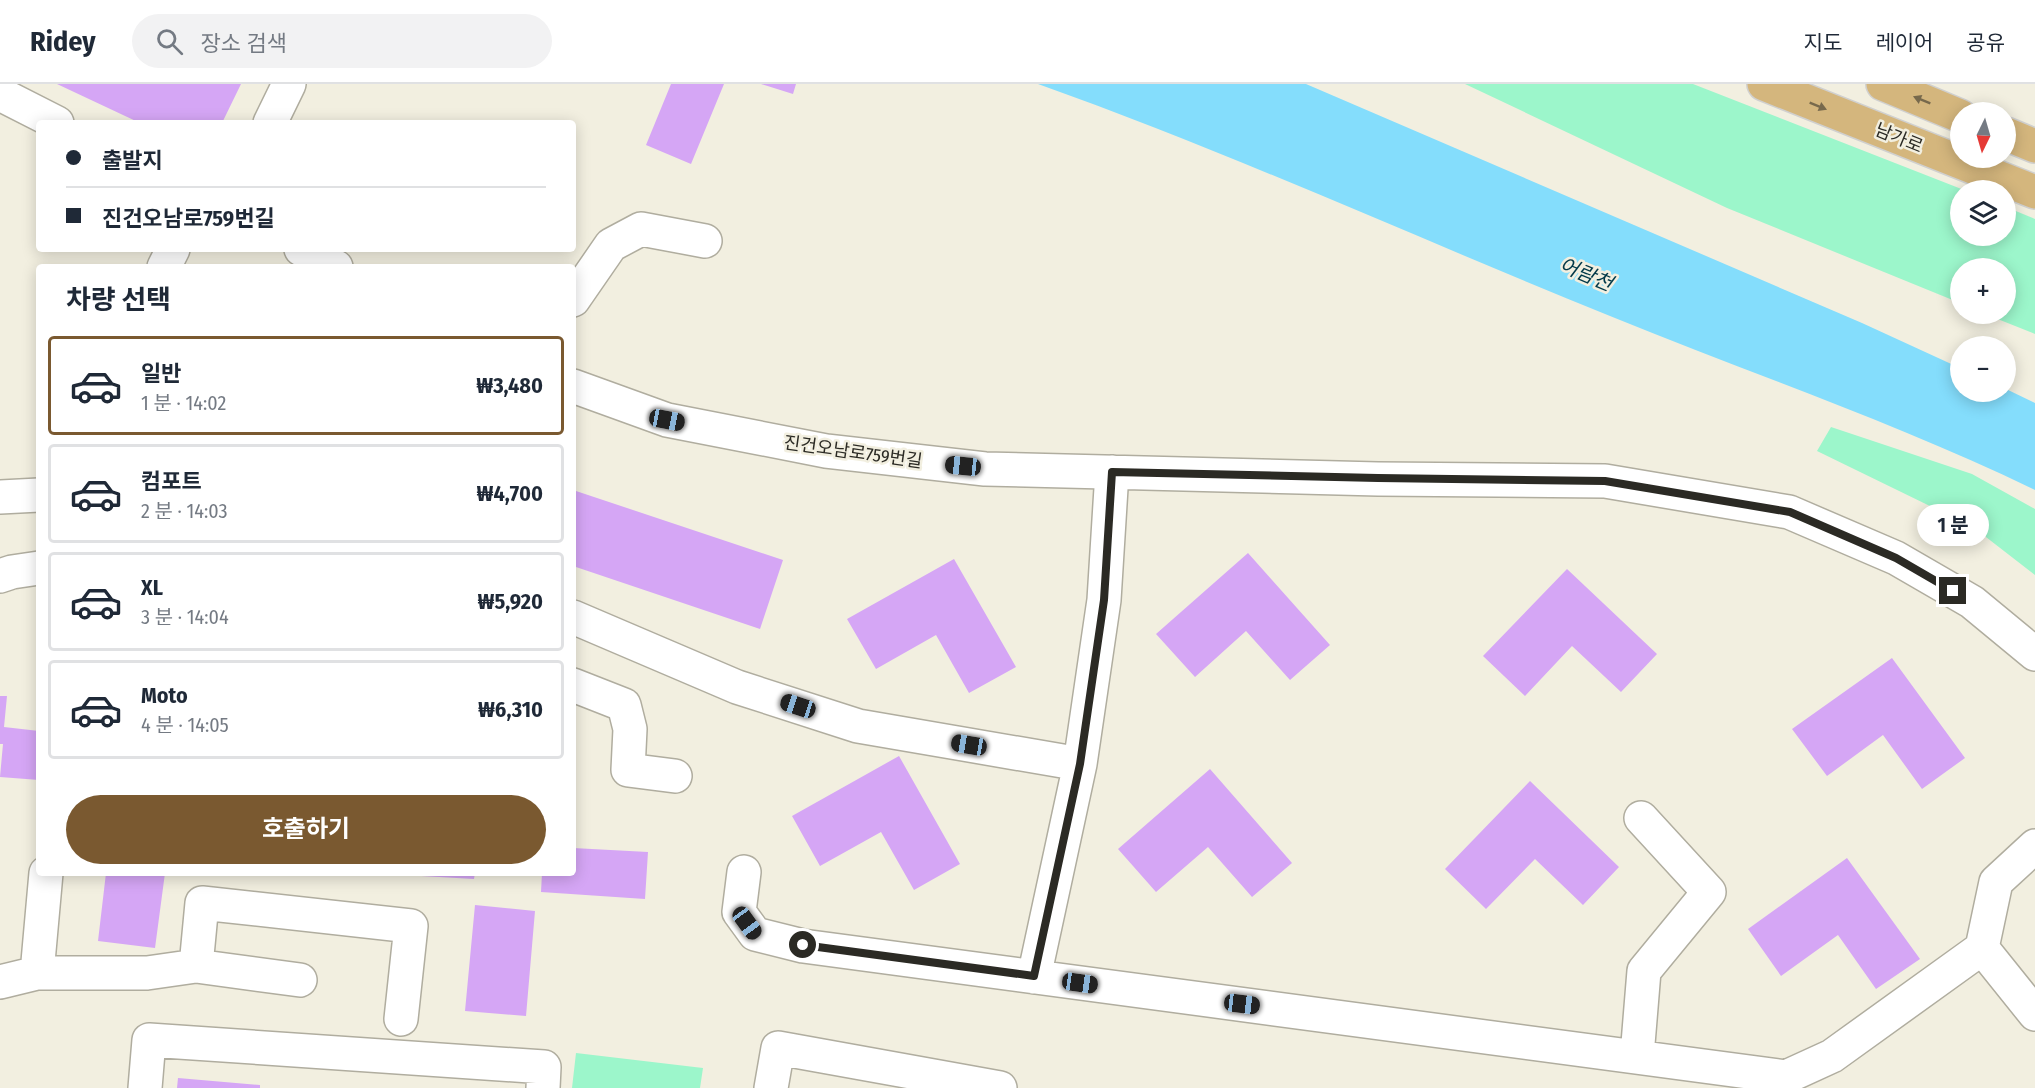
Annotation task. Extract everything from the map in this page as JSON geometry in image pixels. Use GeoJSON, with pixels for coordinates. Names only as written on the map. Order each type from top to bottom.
{"type":"FeatureCollection","features":[{"type":"Feature","properties":{"kind":"main road","name":"남가로"},"geometry":{"type":"LineString","coordinates":[[1764,84],[2035,192]]}},
{"type":"Feature","properties":{"kind":"main road"},"geometry":{"type":"LineString","coordinates":[[1883,84],[1950,112]]}},
{"type":"Feature","properties":{"kind":"main road"},"geometry":{"type":"LineString","coordinates":[[2016,138],[2035,146]]}},
{"type":"Feature","properties":{"kind":"street"},"geometry":{"type":"LineString","coordinates":[[271,120],[289,84]]}},
{"type":"Feature","properties":{"kind":"street"},"geometry":{"type":"LineString","coordinates":[[0,94],[51,120]]}},
{"type":"Feature","properties":{"kind":"street"},"geometry":{"type":"LineString","coordinates":[[576,296],[611,245],[641,229],[705,241]]}},
{"type":"Feature","properties":{"kind":"street"},"geometry":{"type":"LineString","coordinates":[[307,252],[330,264]]}},
{"type":"Feature","properties":{"kind":"street","name":"진건오남로759번길"},"geometry":{"type":"LineString","coordinates":[[576,387],[667,420],[826,451],[986,469],[1605,481],[1790,512],[1896,558],[1972,602],[2035,654]]}},
{"type":"Feature","properties":{"kind":"street"},"geometry":{"type":"LineString","coordinates":[[1034,976],[1080,764],[1104,600],[1112,472]]}},
{"type":"Feature","properties":{"kind":"street"},"geometry":{"type":"LineString","coordinates":[[0,496],[36,495]]}},
{"type":"Feature","properties":{"kind":"street"},"geometry":{"type":"LineString","coordinates":[[0,576],[36,568]]}},
{"type":"Feature","properties":{"kind":"street"},"geometry":{"type":"LineString","coordinates":[[576,618],[737,687],[858,726],[1080,764]]}},
{"type":"Feature","properties":{"kind":"street"},"geometry":{"type":"LineString","coordinates":[[576,686],[624,705],[630,729],[628,770],[675,776]]}},
{"type":"Feature","properties":{"kind":"street"},"geometry":{"type":"LineString","coordinates":[[1636,1056],[1644,971],[1709,892],[1641,818]]}},
{"type":"Feature","properties":{"kind":"street"},"geometry":{"type":"LineString","coordinates":[[744,872],[740,912],[755,934],[803,945],[1786,1077],[1832,1056],[1982,948],[1996,882],[2035,846]]}},
{"type":"Feature","properties":{"kind":"street"},"geometry":{"type":"LineString","coordinates":[[37,973],[46,876]]}},
{"type":"Feature","properties":{"kind":"street"},"geometry":{"type":"LineString","coordinates":[[196,966],[202,903],[411,926],[401,1019]]}},
{"type":"Feature","properties":{"kind":"street"},"geometry":{"type":"LineString","coordinates":[[1982,948],[2035,1014]]}},
{"type":"Feature","properties":{"kind":"street"},"geometry":{"type":"LineString","coordinates":[[0,982],[37,973],[147,973],[196,966],[300,980]]}},
{"type":"Feature","properties":{"kind":"street"},"geometry":{"type":"LineString","coordinates":[[146,1088],[149,1040],[544,1067],[543,1088]]}},
{"type":"Feature","properties":{"kind":"street"},"geometry":{"type":"LineString","coordinates":[[771,1088],[778,1048],[1000,1088]]}},
{"type":"Feature","properties":{"kind":"green space"},"geometry":{"type":"Polygon","coordinates":[[[1465,84],[1693,84],[1950,185],[1950,246],[2016,246],[2016,211],[2035,219],[2035,334],[2010,324],[2016,324],[2016,258],[1950,258],[1950,299],[1727,208],[1465,84]]]}},
{"type":"Feature","properties":{"kind":"green space"},"geometry":{"type":"Polygon","coordinates":[[[1831,427],[1972,474],[2035,509],[2035,575],[1973,527],[1817,451],[1831,427]]]}},
{"type":"Feature","properties":{"kind":"green space"},"geometry":{"type":"Polygon","coordinates":[[[576,1053],[703,1068],[700,1088],[572,1088],[576,1053]]]}},
{"type":"Feature","properties":{"kind":"water","name":"어람천"},"geometry":{"type":"Polygon","coordinates":[[[1038,84],[1306,84],[1862,323],[1950,363],[1950,402],[2016,402],[2016,394],[2035,403],[2035,490],[1877,421],[1610,316],[1254,167],[1038,84]]]}},
{"type":"Feature","properties":{"kind":"building"},"geometry":{"type":"Polygon","coordinates":[[[57,84],[241,84],[223,120],[134,120],[57,84]]]}},
{"type":"Feature","properties":{"kind":"building"},"geometry":{"type":"Polygon","coordinates":[[[671,84],[724,84],[691,164],[646,145],[671,84]]]}},
{"type":"Feature","properties":{"kind":"building"},"geometry":{"type":"Polygon","coordinates":[[[761,84],[796,84],[793,94],[761,84]]]}},
{"type":"Feature","properties":{"kind":"building"},"geometry":{"type":"Polygon","coordinates":[[[576,491],[783,560],[760,629],[576,567],[576,491]]]}},
{"type":"Feature","properties":{"kind":"building"},"geometry":{"type":"Polygon","coordinates":[[[1248,553],[1330,645],[1290,680],[1246,631],[1195,677],[1156,634],[1248,553]]]}},
{"type":"Feature","properties":{"kind":"building"},"geometry":{"type":"Polygon","coordinates":[[[954,559],[1016,667],[969,693],[936,635],[876,669],[847,619],[954,559]]]}},
{"type":"Feature","properties":{"kind":"building"},"geometry":{"type":"Polygon","coordinates":[[[1567,569],[1657,654],[1621,692],[1572,646],[1525,696],[1483,656],[1567,569]]]}},
{"type":"Feature","properties":{"kind":"building"},"geometry":{"type":"Polygon","coordinates":[[[1892,658],[1965,758],[1922,789],[1883,735],[1827,776],[1792,729],[1892,658]]]}},
{"type":"Feature","properties":{"kind":"building"},"geometry":{"type":"Polygon","coordinates":[[[0,696],[7,696],[4,727],[36,731],[36,780],[0,777],[3,744],[0,744],[0,696]]]}},
{"type":"Feature","properties":{"kind":"building"},"geometry":{"type":"Polygon","coordinates":[[[899,756],[960,864],[914,890],[881,832],[820,866],[792,816],[899,756]]]}},
{"type":"Feature","properties":{"kind":"building"},"geometry":{"type":"Polygon","coordinates":[[[1210,769],[1292,863],[1252,897],[1208,847],[1156,892],[1118,849],[1210,769]]]}},
{"type":"Feature","properties":{"kind":"building"},"geometry":{"type":"Polygon","coordinates":[[[1530,781],[1619,867],[1583,905],[1535,859],[1486,909],[1445,869],[1530,781]]]}},
{"type":"Feature","properties":{"kind":"building"},"geometry":{"type":"Polygon","coordinates":[[[576,848],[648,852],[645,899],[541,892],[542,876],[576,876],[576,848]]]}},
{"type":"Feature","properties":{"kind":"building"},"geometry":{"type":"Polygon","coordinates":[[[1847,858],[1920,959],[1876,989],[1838,935],[1781,976],[1748,929],[1847,858]]]}},
{"type":"Feature","properties":{"kind":"building"},"geometry":{"type":"Polygon","coordinates":[[[106,876],[165,876],[155,948],[98,941],[106,876]]]}},
{"type":"Feature","properties":{"kind":"building"},"geometry":{"type":"Polygon","coordinates":[[[422,876],[474,876],[474,879],[422,876]]]}},
{"type":"Feature","properties":{"kind":"building"},"geometry":{"type":"Polygon","coordinates":[[[475,905],[535,911],[526,1016],[465,1011],[475,905]]]}},
{"type":"Feature","properties":{"kind":"building"},"geometry":{"type":"Polygon","coordinates":[[[178,1078],[260,1085],[260,1088],[177,1088],[178,1078]]]}},
{"type":"Feature","properties":{"kind":"route"},"geometry":{"type":"LineString","coordinates":[[803,945],[1034,976],[1080,764],[1104,600],[1112,472],[1605,481],[1790,512],[1896,558],[1953,591]]}}]}
